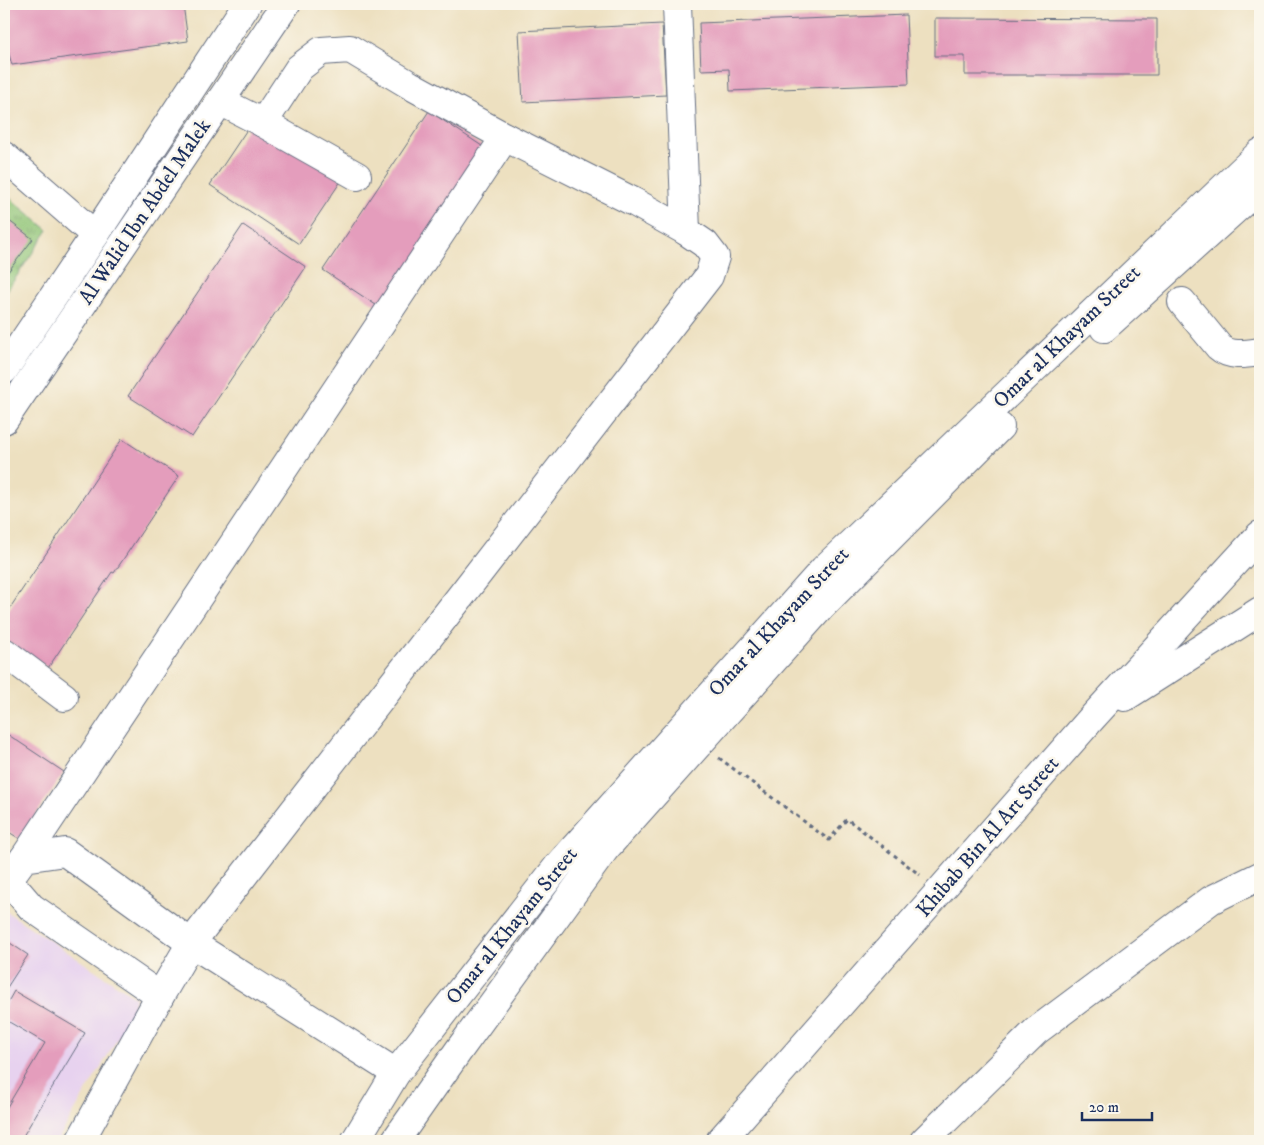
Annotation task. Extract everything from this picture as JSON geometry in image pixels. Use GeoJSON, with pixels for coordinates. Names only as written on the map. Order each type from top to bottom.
{"type":"FeatureCollection","features":[{"type":"Feature","properties":{"kind":"street","name":"Al Walid Ibn Abdel Malek"},"geometry":{"type":"LineString","coordinates":[[4,370],[247,4]]}},
{"type":"Feature","properties":{"kind":"street","name":"Al Walid Ibn Abdel Malek"},"geometry":{"type":"LineString","coordinates":[[4,420],[286,4]]}},
{"type":"Feature","properties":{"kind":"street"},"geometry":{"type":"LineString","coordinates":[[677,4],[686,231]]}},
{"type":"Feature","properties":{"kind":"street"},"geometry":{"type":"LineString","coordinates":[[80,1141],[191,943],[709,276],[714,257],[705,244],[686,231],[634,202],[505,137],[350,50],[321,51],[298,68],[263,123]]}},
{"type":"Feature","properties":{"kind":"street"},"geometry":{"type":"LineString","coordinates":[[220,101],[357,176]]}},
{"type":"Feature","properties":{"kind":"street"},"geometry":{"type":"LineString","coordinates":[[160,996],[32,907],[6,878],[24,858],[505,137]]}},
{"type":"Feature","properties":{"kind":"street","name":"Omar al Khayam Street"},"geometry":{"type":"LineString","coordinates":[[355,1141],[396,1073],[558,866],[824,569],[1260,153]]}},
{"type":"Feature","properties":{"kind":"street"},"geometry":{"type":"LineString","coordinates":[[4,156],[95,234]]}},
{"type":"Feature","properties":{"kind":"street","name":"Omar al Khayam Street"},"geometry":{"type":"LineString","coordinates":[[395,1141],[605,849],[821,607],[1051,375],[1260,187]]}},
{"type":"Feature","properties":{"kind":"street"},"geometry":{"type":"LineString","coordinates":[[1182,302],[1223,351],[1233,354],[1260,352]]}},
{"type":"Feature","properties":{"kind":"street","name":"Khibab Bin Al Art Street"},"geometry":{"type":"LineString","coordinates":[[720,1141],[1092,718],[1260,535]]}},
{"type":"Feature","properties":{"kind":"street"},"geometry":{"type":"LineString","coordinates":[[1092,718],[1260,611]]}},
{"type":"Feature","properties":{"kind":"street"},"geometry":{"type":"LineString","coordinates":[[4,652],[64,697]]}},
{"type":"Feature","properties":{"kind":"street"},"geometry":{"type":"LineString","coordinates":[[24,858],[65,852],[191,943],[396,1073]]}},
{"type":"Feature","properties":{"kind":"street"},"geometry":{"type":"LineString","coordinates":[[924,1141],[1036,1031],[1211,900],[1260,876]]}},
{"type":"Feature","properties":{"kind":"path"},"geometry":{"type":"LineString","coordinates":[[699,744],[830,840],[848,819],[940,891]]}},
{"type":"Feature","properties":{"kind":"shaded area"},"geometry":{"type":"Polygon","coordinates":[[[4,910],[135,997],[132,1014],[57,1141],[4,1141],[4,910]]]}},
{"type":"Feature","properties":{"kind":"green space"},"geometry":{"type":"Polygon","coordinates":[[[4,193],[48,230],[4,295],[4,193]]]}},
{"type":"Feature","properties":{"kind":"building"},"geometry":{"type":"Polygon","coordinates":[[[4,4],[183,4],[188,41],[12,65],[4,37],[4,4]]]}},
{"type":"Feature","properties":{"kind":"building"},"geometry":{"type":"Polygon","coordinates":[[[906,15],[909,84],[730,91],[729,69],[701,70],[699,23],[906,15]]]}},
{"type":"Feature","properties":{"kind":"building"},"geometry":{"type":"Polygon","coordinates":[[[935,18],[1157,19],[1157,75],[965,75],[965,56],[935,56],[935,18]]]}},
{"type":"Feature","properties":{"kind":"building"},"geometry":{"type":"Polygon","coordinates":[[[662,24],[666,95],[523,102],[519,31],[662,24]]]}},
{"type":"Feature","properties":{"kind":"building"},"geometry":{"type":"Polygon","coordinates":[[[429,111],[491,152],[385,311],[323,270],[429,111]]]}},
{"type":"Feature","properties":{"kind":"building"},"geometry":{"type":"Polygon","coordinates":[[[254,119],[343,178],[299,244],[210,185],[254,119]]]}},
{"type":"Feature","properties":{"kind":"building"},"geometry":{"type":"Polygon","coordinates":[[[4,217],[33,239],[4,277],[4,217]]]}},
{"type":"Feature","properties":{"kind":"building"},"geometry":{"type":"Polygon","coordinates":[[[243,225],[306,267],[192,437],[128,396],[243,225]]]}},
{"type":"Feature","properties":{"kind":"building"},"geometry":{"type":"Polygon","coordinates":[[[122,439],[179,476],[48,668],[4,639],[4,617],[122,439]]]}},
{"type":"Feature","properties":{"kind":"building"},"geometry":{"type":"Polygon","coordinates":[[[4,732],[64,772],[20,839],[4,829],[4,732]]]}},
{"type":"Feature","properties":{"kind":"building"},"geometry":{"type":"Polygon","coordinates":[[[4,939],[28,955],[4,992],[4,939]]]}},
{"type":"Feature","properties":{"kind":"building"},"geometry":{"type":"Polygon","coordinates":[[[14,991],[85,1033],[20,1141],[4,1141],[4,1112],[45,1043],[4,1019],[4,1009],[14,991]]]}}]}
